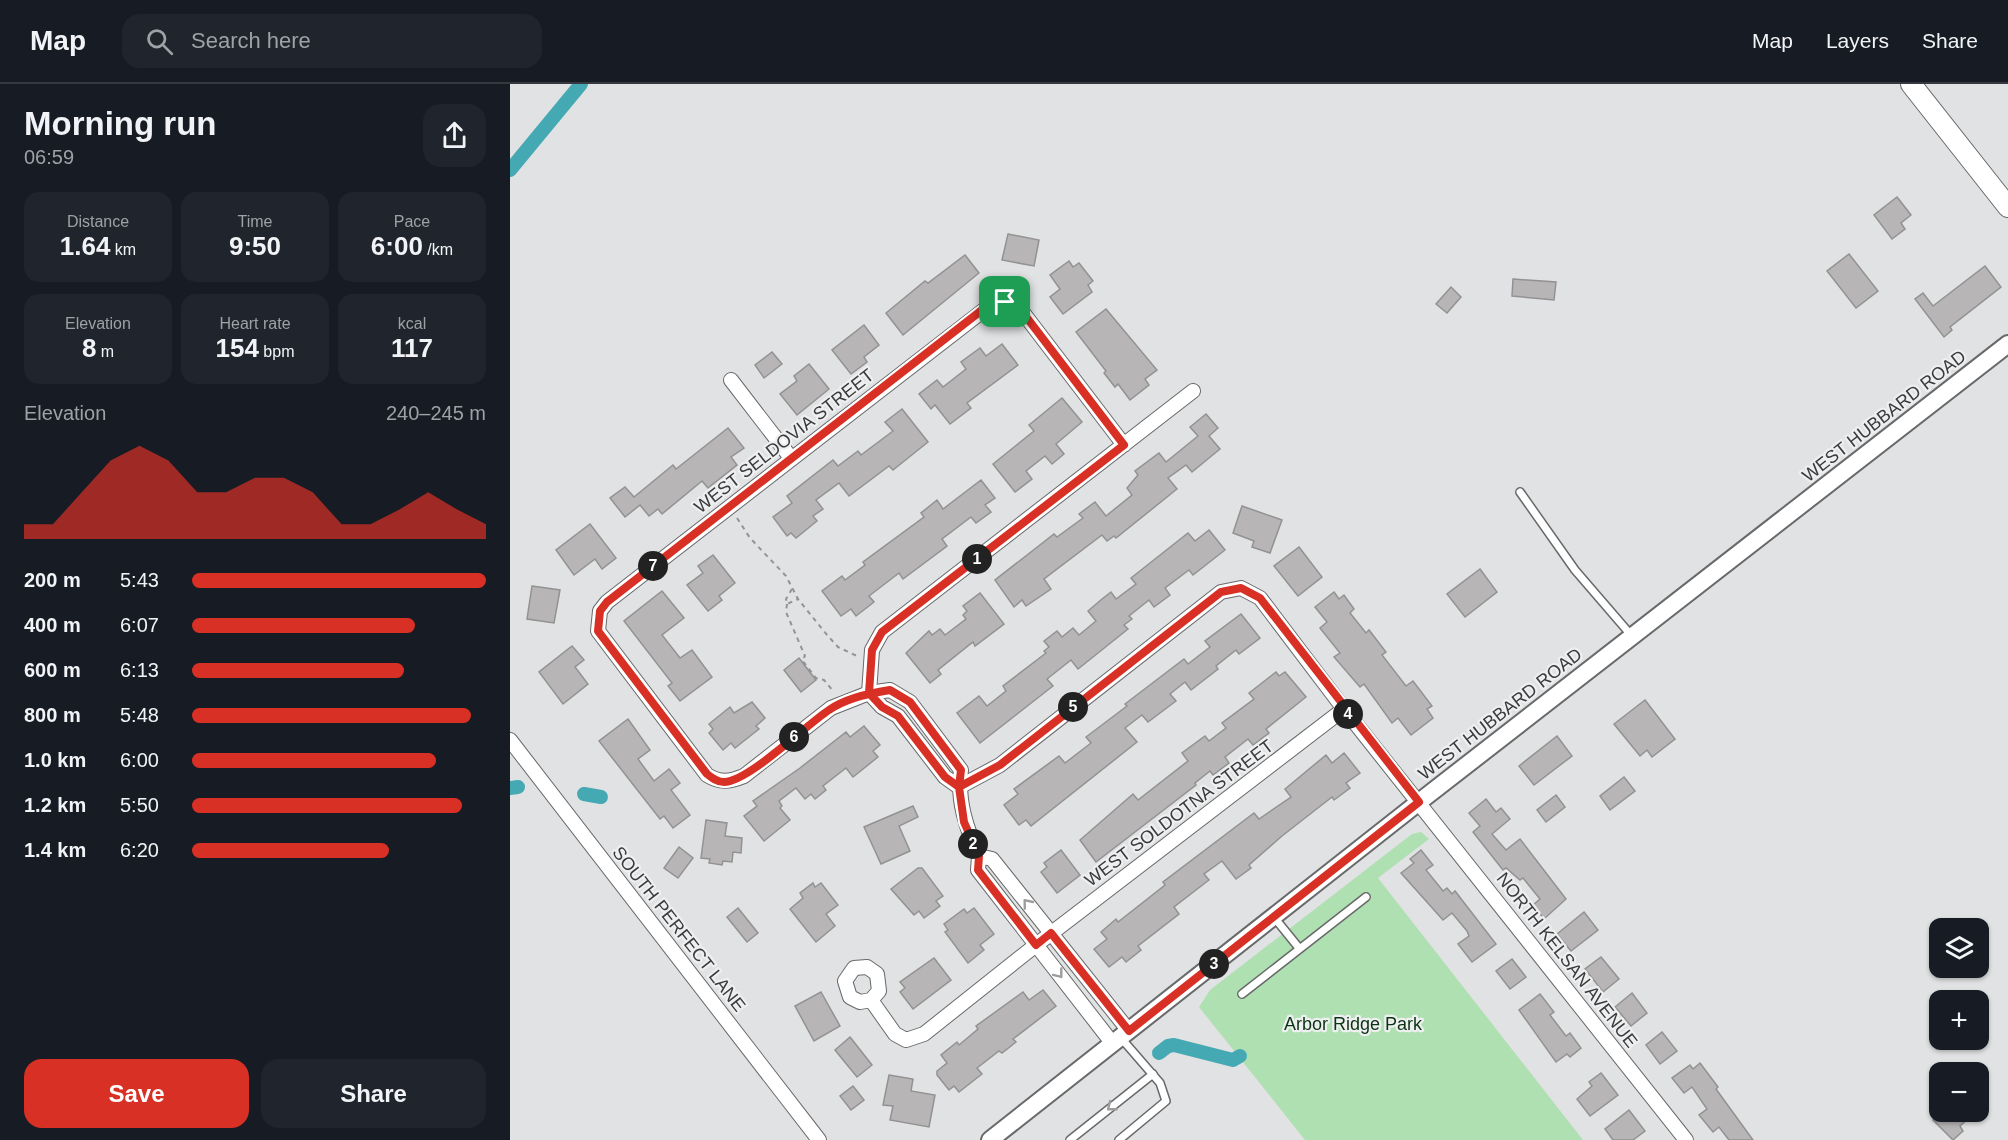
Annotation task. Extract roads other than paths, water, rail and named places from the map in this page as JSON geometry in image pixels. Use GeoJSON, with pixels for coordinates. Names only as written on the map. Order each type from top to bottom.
{"type":"FeatureCollection","features":[{"type":"Feature","properties":{"kind":"main road"},"geometry":{"type":"LineString","coordinates":[[1911,84],[2008,207]]}},
{"type":"Feature","properties":{"kind":"street","name":"WEST SELDOVIA STREET"},"geometry":{"type":"LineString","coordinates":[[869,693],[831,708],[744,776],[723,782],[707,774],[602,640],[597,622],[600,611],[607,602],[993,303],[1005,302],[1024,314],[1124,445]]}},
{"type":"Feature","properties":{"kind":"street","name":"WEST HUBBARD ROAD"},"geometry":{"type":"LineString","coordinates":[[990,1140],[1273,916],[2008,344]]}},
{"type":"Feature","properties":{"kind":"street"},"geometry":{"type":"LineString","coordinates":[[731,380],[791,458]]}},
{"type":"Feature","properties":{"kind":"street"},"geometry":{"type":"LineString","coordinates":[[1121,1038],[1036,945],[978,870],[979,856],[964,822],[959,787],[961,770],[910,702],[890,690],[869,693],[872,650],[882,632],[1193,391]]}},
{"type":"Feature","properties":{"kind":"street","name":"NORTH KELSAN AVENUE"},"geometry":{"type":"LineString","coordinates":[[959,787],[1000,765],[1221,592],[1241,588],[1260,598],[1344,709],[1686,1140]]}},
{"type":"Feature","properties":{"kind":"street","name":"WEST SOLDOTNA STREET"},"geometry":{"type":"LineString","coordinates":[[871,1000],[894,1034],[906,1040],[924,1034],[1051,933],[1344,709]]}},
{"type":"Feature","properties":{"kind":"street","name":"SOUTH PERFECT LANE"},"geometry":{"type":"LineString","coordinates":[[510,740],[819,1140]]}},
{"type":"Feature","properties":{"kind":"street"},"geometry":{"type":"LineString","coordinates":[[979,856],[992,859],[1051,933],[1121,1038]]}},
{"type":"Feature","properties":{"kind":"lane"},"geometry":{"type":"LineString","coordinates":[[1520,492],[1575,570],[1632,637]]}},
{"type":"Feature","properties":{"kind":"lane"},"geometry":{"type":"LineString","coordinates":[[1242,994],[1366,897]]}},
{"type":"Feature","properties":{"kind":"lane"},"geometry":{"type":"LineString","coordinates":[[1273,916],[1299,948]]}},
{"type":"Feature","properties":{"kind":"lane"},"geometry":{"type":"LineString","coordinates":[[1119,1140],[1166,1101],[1160,1083],[1121,1038]]}},
{"type":"Feature","properties":{"kind":"lane"},"geometry":{"type":"LineString","coordinates":[[1070,1140],[1153,1074]]}},
{"type":"Feature","properties":{"kind":"waterway"},"geometry":{"type":"LineString","coordinates":[[510,170],[581,84]]}},
{"type":"Feature","properties":{"kind":"waterway"},"geometry":{"type":"LineString","coordinates":[[510,788],[518,787]]}},
{"type":"Feature","properties":{"kind":"waterway"},"geometry":{"type":"LineString","coordinates":[[584,794],[601,797]]}},
{"type":"Feature","properties":{"kind":"waterway"},"geometry":{"type":"LineString","coordinates":[[1159,1053],[1168,1046],[1174,1045],[1233,1060],[1240,1056]]}},
{"type":"Feature","properties":{"kind":"park label","name":"Arbor Ridge Park"},"geometry":{"type":"Point","coordinates":[1353,1024]}}]}
